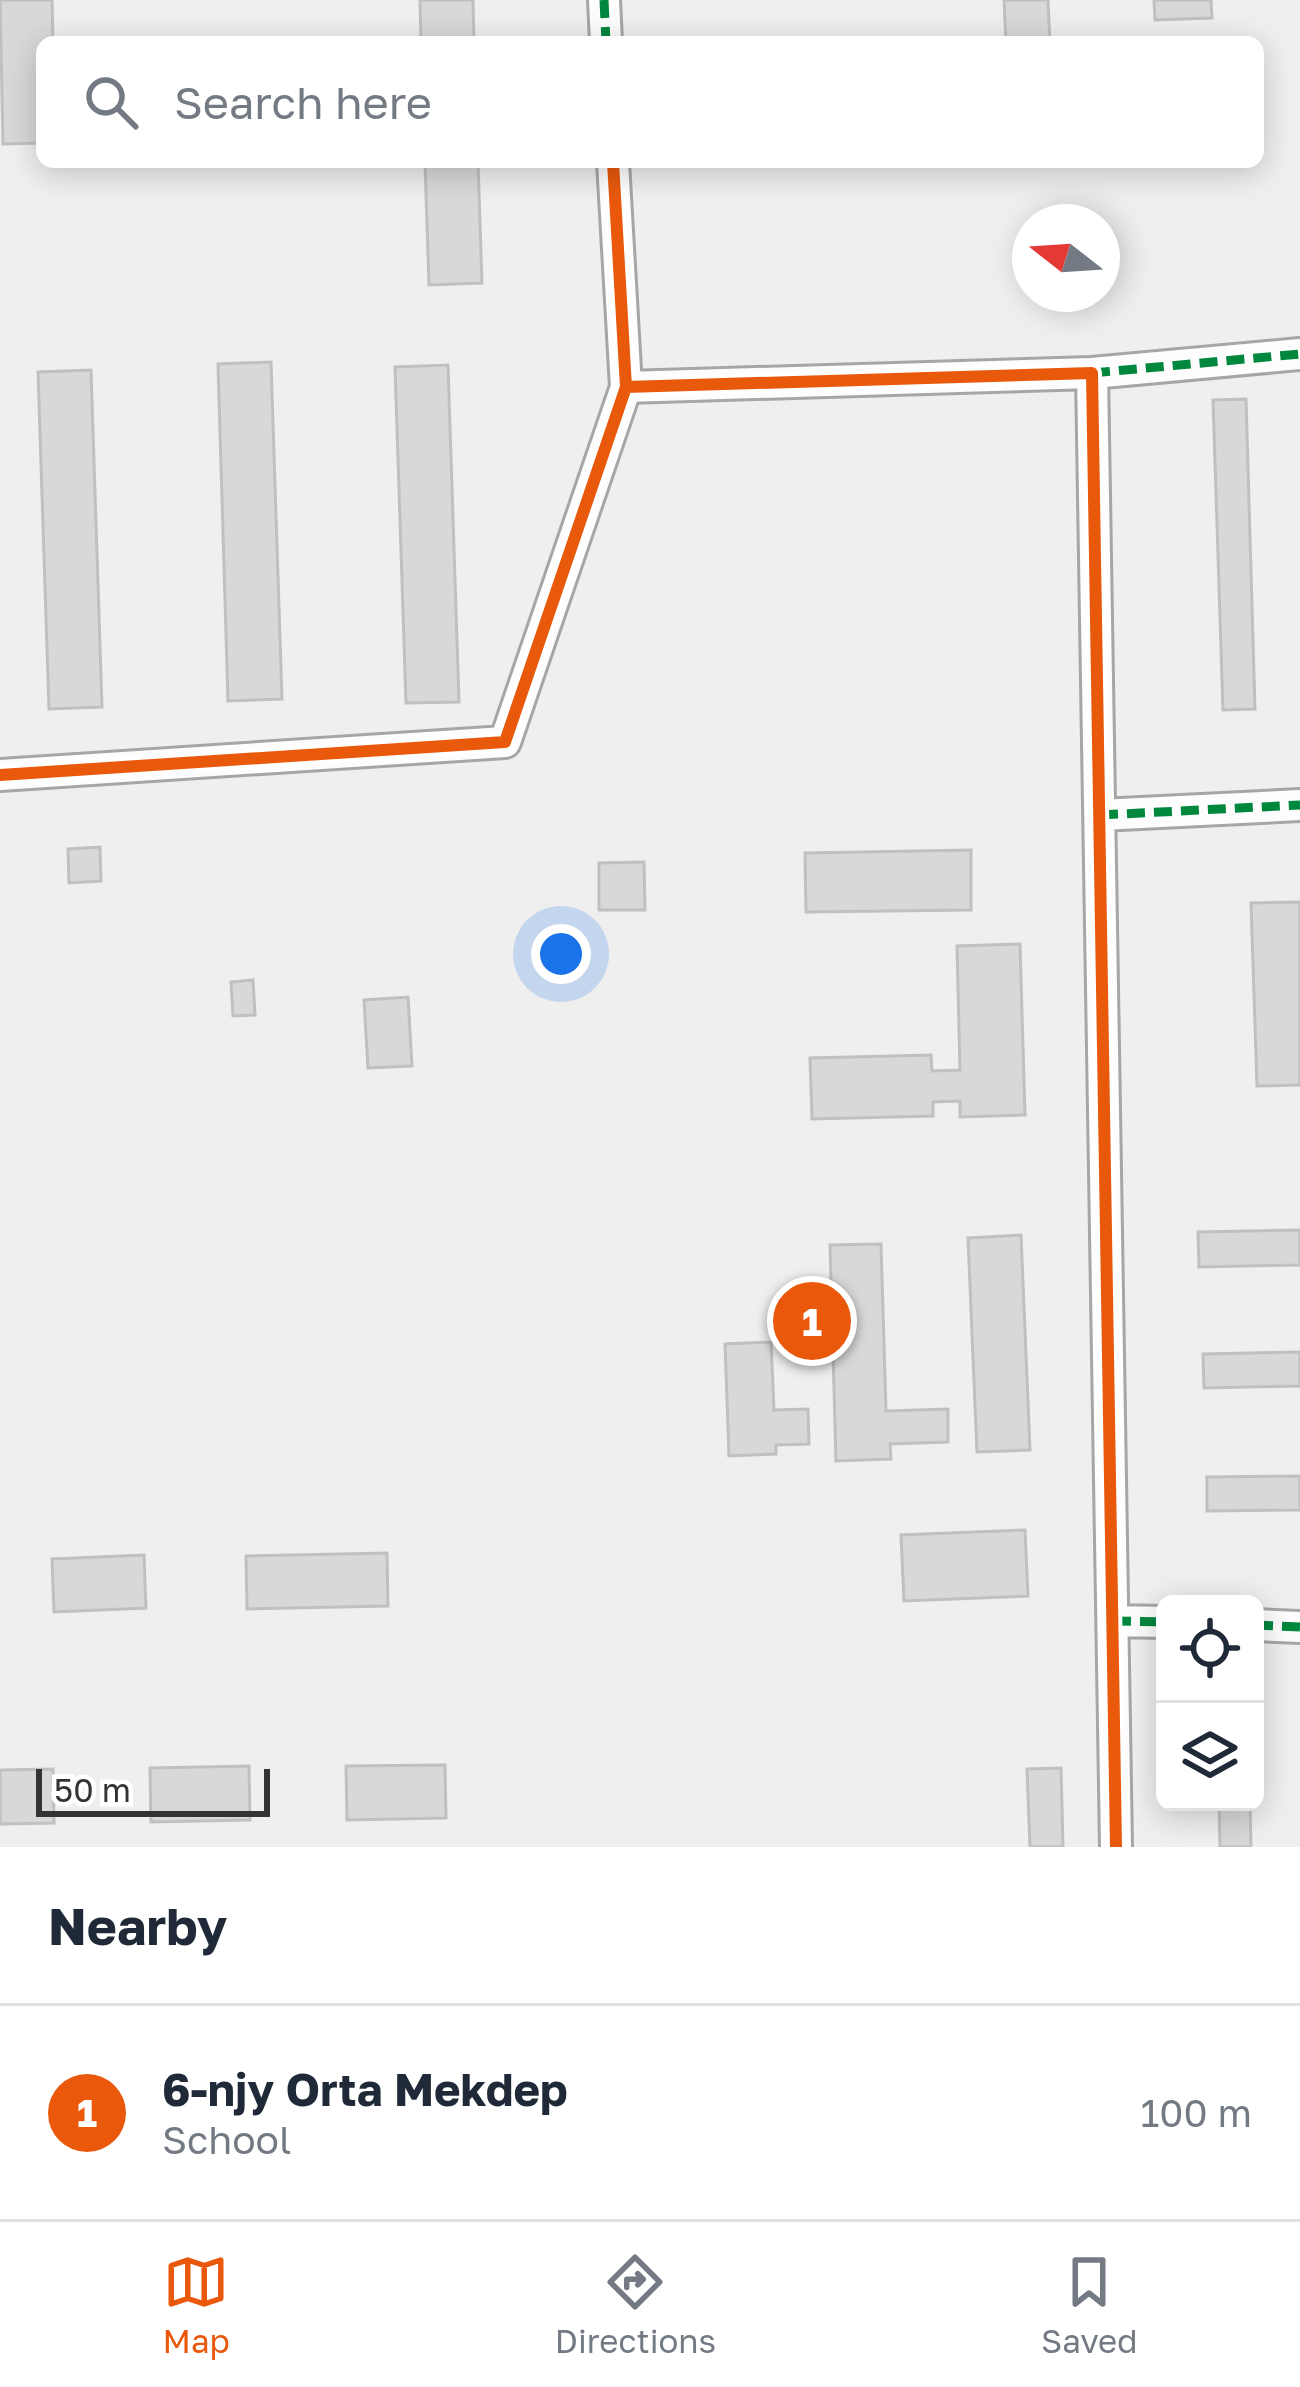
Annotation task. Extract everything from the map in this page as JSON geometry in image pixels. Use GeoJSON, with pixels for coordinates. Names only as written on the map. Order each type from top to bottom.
{"type":"FeatureCollection","features":[{"type":"Feature","properties":{"kind":"street"},"geometry":{"type":"LineString","coordinates":[[604,0],[606,36]]}},
{"type":"Feature","properties":{"kind":"street"},"geometry":{"type":"LineString","coordinates":[[0,775],[505,742],[626,388],[613,168]]}},
{"type":"Feature","properties":{"kind":"street"},"geometry":{"type":"LineString","coordinates":[[626,388],[1092,373],[1300,354]]}},
{"type":"Feature","properties":{"kind":"street"},"geometry":{"type":"LineString","coordinates":[[1092,373],[1116,1847]]}},
{"type":"Feature","properties":{"kind":"street"},"geometry":{"type":"LineString","coordinates":[[1100,815],[1300,805]]}},
{"type":"Feature","properties":{"kind":"street"},"geometry":{"type":"LineString","coordinates":[[1113,1621],[1156,1622]]}},
{"type":"Feature","properties":{"kind":"street"},"geometry":{"type":"LineString","coordinates":[[1264,1625],[1300,1627]]}},
{"type":"Feature","properties":{"kind":"building"},"geometry":{"type":"Polygon","coordinates":[[[0,0],[52,0],[53,36],[36,36],[36,143],[3,144],[0,0]]]}},
{"type":"Feature","properties":{"kind":"building"},"geometry":{"type":"Polygon","coordinates":[[[420,0],[473,0],[474,36],[421,36],[420,0]]]}},
{"type":"Feature","properties":{"kind":"building"},"geometry":{"type":"Polygon","coordinates":[[[1004,0],[1048,0],[1050,36],[1006,36],[1004,0]]]}},
{"type":"Feature","properties":{"kind":"building"},"geometry":{"type":"Polygon","coordinates":[[[1154,0],[1211,0],[1212,18],[1155,20],[1154,0]]]}},
{"type":"Feature","properties":{"kind":"building"},"geometry":{"type":"Polygon","coordinates":[[[425,168],[478,168],[482,283],[429,285],[425,168]]]}},
{"type":"Feature","properties":{"kind":"building"},"geometry":{"type":"Polygon","coordinates":[[[271,362],[282,699],[228,701],[218,364],[271,362]]]}},
{"type":"Feature","properties":{"kind":"building"},"geometry":{"type":"Polygon","coordinates":[[[448,365],[459,702],[406,703],[395,367],[448,365]]]}},
{"type":"Feature","properties":{"kind":"building"},"geometry":{"type":"Polygon","coordinates":[[[91,370],[102,707],[49,709],[38,372],[91,370]]]}},
{"type":"Feature","properties":{"kind":"building"},"geometry":{"type":"Polygon","coordinates":[[[1246,399],[1255,709],[1223,710],[1213,400],[1246,399]]]}},
{"type":"Feature","properties":{"kind":"building"},"geometry":{"type":"Polygon","coordinates":[[[100,847],[101,881],[69,883],[68,849],[100,847]]]}},
{"type":"Feature","properties":{"kind":"building"},"geometry":{"type":"Polygon","coordinates":[[[971,850],[971,910],[806,912],[805,853],[971,850]]]}},
{"type":"Feature","properties":{"kind":"building"},"geometry":{"type":"Polygon","coordinates":[[[644,862],[645,910],[599,910],[599,863],[644,862]]]}},
{"type":"Feature","properties":{"kind":"building"},"geometry":{"type":"Polygon","coordinates":[[[1300,902],[1300,1085],[1257,1086],[1251,903],[1300,902]]]}},
{"type":"Feature","properties":{"kind":"building"},"geometry":{"type":"Polygon","coordinates":[[[1020,944],[1025,1115],[960,1117],[960,1101],[933,1102],[933,1116],[812,1119],[810,1058],[931,1055],[932,1071],[960,1070],[957,946],[1020,944]]]}},
{"type":"Feature","properties":{"kind":"building"},"geometry":{"type":"Polygon","coordinates":[[[253,980],[255,1015],[233,1016],[231,982],[253,980]]]}},
{"type":"Feature","properties":{"kind":"building"},"geometry":{"type":"Polygon","coordinates":[[[408,997],[412,1066],[368,1068],[364,1000],[408,997]]]}},
{"type":"Feature","properties":{"kind":"building"},"geometry":{"type":"Polygon","coordinates":[[[1300,1230],[1300,1265],[1199,1267],[1198,1232],[1300,1230]]]}},
{"type":"Feature","properties":{"kind":"building"},"geometry":{"type":"Polygon","coordinates":[[[1021,1235],[1030,1450],[977,1452],[968,1238],[1021,1235]]]}},
{"type":"Feature","properties":{"kind":"building"},"geometry":{"type":"Polygon","coordinates":[[[881,1244],[886,1411],[948,1409],[948,1442],[890,1444],[891,1459],[836,1461],[830,1245],[881,1244]]]}},
{"type":"Feature","properties":{"kind":"building"},"geometry":{"type":"Polygon","coordinates":[[[771,1342],[774,1410],[808,1409],[809,1444],[776,1445],[776,1454],[729,1456],[725,1344],[771,1342]]]}},
{"type":"Feature","properties":{"kind":"building"},"geometry":{"type":"Polygon","coordinates":[[[1300,1352],[1300,1386],[1204,1388],[1203,1354],[1300,1352]]]}},
{"type":"Feature","properties":{"kind":"building"},"geometry":{"type":"Polygon","coordinates":[[[1300,1476],[1300,1510],[1207,1511],[1207,1477],[1300,1476]]]}},
{"type":"Feature","properties":{"kind":"building"},"geometry":{"type":"Polygon","coordinates":[[[1025,1530],[1028,1596],[904,1601],[901,1535],[1025,1530]]]}},
{"type":"Feature","properties":{"kind":"building"},"geometry":{"type":"Polygon","coordinates":[[[387,1553],[388,1606],[247,1609],[246,1556],[387,1553]]]}},
{"type":"Feature","properties":{"kind":"building"},"geometry":{"type":"Polygon","coordinates":[[[144,1555],[146,1608],[54,1612],[52,1559],[144,1555]]]}},
{"type":"Feature","properties":{"kind":"building"},"geometry":{"type":"Polygon","coordinates":[[[445,1765],[446,1818],[347,1820],[346,1766],[445,1765]]]}},
{"type":"Feature","properties":{"kind":"building"},"geometry":{"type":"Polygon","coordinates":[[[249,1766],[250,1820],[151,1822],[150,1768],[249,1766]]]}},
{"type":"Feature","properties":{"kind":"building"},"geometry":{"type":"Polygon","coordinates":[[[1061,1768],[1063,1847],[1030,1847],[1027,1769],[1061,1768]]]}},
{"type":"Feature","properties":{"kind":"building"},"geometry":{"type":"Polygon","coordinates":[[[53,1769],[54,1823],[0,1824],[0,1770],[53,1769]]]}},
{"type":"Feature","properties":{"kind":"building"},"geometry":{"type":"Polygon","coordinates":[[[1219,1811],[1250,1811],[1251,1847],[1220,1847],[1219,1811]]]}},
{"type":"Feature","properties":{"kind":"marked path"},"geometry":{"type":"LineString","coordinates":[[604,0],[606,36]]}},
{"type":"Feature","properties":{"kind":"marked path"},"geometry":{"type":"LineString","coordinates":[[1092,373],[1300,354]]}},
{"type":"Feature","properties":{"kind":"marked path"},"geometry":{"type":"LineString","coordinates":[[1100,815],[1300,805]]}},
{"type":"Feature","properties":{"kind":"marked path"},"geometry":{"type":"LineString","coordinates":[[1113,1621],[1156,1622]]}},
{"type":"Feature","properties":{"kind":"marked path"},"geometry":{"type":"LineString","coordinates":[[1264,1625],[1300,1627]]}},
{"type":"Feature","properties":{"kind":"cycle path"},"geometry":{"type":"LineString","coordinates":[[613,168],[626,387],[1092,373],[1116,1847]]}},
{"type":"Feature","properties":{"kind":"cycle path"},"geometry":{"type":"LineString","coordinates":[[0,775],[505,742],[626,387]]}},
{"type":"Feature","properties":{"kind":"place","name":"6-njy Orta Mekdep"},"geometry":{"type":"Point","coordinates":[812,1321]}}]}
